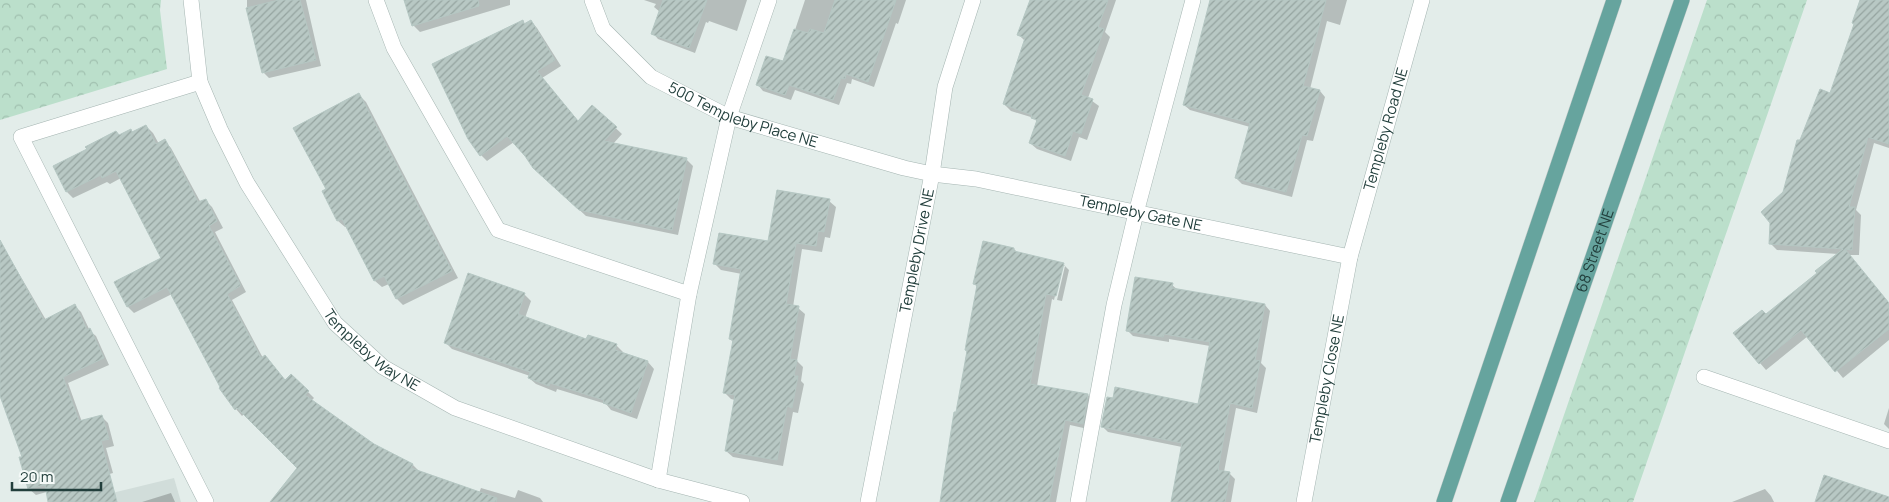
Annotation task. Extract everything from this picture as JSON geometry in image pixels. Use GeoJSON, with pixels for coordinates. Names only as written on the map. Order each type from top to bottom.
{"type":"FeatureCollection","features":[{"type":"Feature","properties":{"kind":"main road"},"geometry":{"type":"LineString","coordinates":[[1444,502],[1614,0]]}},
{"type":"Feature","properties":{"kind":"main road","name":"68 Street NE"},"geometry":{"type":"LineString","coordinates":[[1508,502],[1682,0]]}},
{"type":"Feature","properties":{"kind":"street","name":"Templeby Way NE"},"geometry":{"type":"LineString","coordinates":[[191,0],[200,82],[220,130],[247,183],[335,323],[383,367],[455,408],[658,480],[742,502]]}},
{"type":"Feature","properties":{"kind":"street"},"geometry":{"type":"LineString","coordinates":[[376,0],[394,48],[498,230],[689,294]]}},
{"type":"Feature","properties":{"kind":"street","name":"500 Templeby Place NE"},"geometry":{"type":"LineString","coordinates":[[592,0],[604,29],[651,77],[729,117],[904,168],[932,174]]}},
{"type":"Feature","properties":{"kind":"street"},"geometry":{"type":"LineString","coordinates":[[658,480],[689,294],[729,117],[769,0]]}},
{"type":"Feature","properties":{"kind":"street","name":"Templeby Drive NE"},"geometry":{"type":"LineString","coordinates":[[868,502],[932,174],[945,87],[973,0]]}},
{"type":"Feature","properties":{"kind":"street"},"geometry":{"type":"LineString","coordinates":[[1078,502],[1114,305],[1136,213],[1193,0]]}},
{"type":"Feature","properties":{"kind":"street","name":"Templeby Road NE"},"geometry":{"type":"LineString","coordinates":[[1350,257],[1422,0]]}},
{"type":"Feature","properties":{"kind":"street"},"geometry":{"type":"LineString","coordinates":[[200,82],[20,137],[206,502]]}},
{"type":"Feature","properties":{"kind":"street","name":"Templeby Gate NE"},"geometry":{"type":"LineString","coordinates":[[932,174],[976,179],[1350,257]]}},
{"type":"Feature","properties":{"kind":"street","name":"Templeby Close NE"},"geometry":{"type":"LineString","coordinates":[[1304,502],[1350,257]]}},
{"type":"Feature","properties":{"kind":"street"},"geometry":{"type":"LineString","coordinates":[[1704,377],[1889,441]]}},
{"type":"Feature","properties":{"kind":"shaded area"},"geometry":{"type":"Polygon","coordinates":[[[174,478],[181,502],[75,502],[174,478]]]}},
{"type":"Feature","properties":{"kind":"green space"},"geometry":{"type":"Polygon","coordinates":[[[0,0],[161,0],[160,10],[167,69],[0,120],[0,0]]]}},
{"type":"Feature","properties":{"kind":"green space"},"geometry":{"type":"Polygon","coordinates":[[[1707,0],[1807,0],[1633,502],[1534,502],[1707,0]]]}},
{"type":"Feature","properties":{"kind":"building"},"geometry":{"type":"Polygon","coordinates":[[[279,0],[300,0],[316,60],[262,73],[246,8],[279,0]]]}},
{"type":"Feature","properties":{"kind":"building"},"geometry":{"type":"Polygon","coordinates":[[[404,0],[478,0],[479,6],[412,26],[404,0]]]}},
{"type":"Feature","properties":{"kind":"building"},"geometry":{"type":"Polygon","coordinates":[[[663,0],[707,0],[689,48],[651,34],[663,0]]]}},
{"type":"Feature","properties":{"kind":"building"},"geometry":{"type":"Polygon","coordinates":[[[835,0],[896,0],[868,82],[846,74],[845,79],[841,78],[833,100],[789,85],[785,95],[756,85],[766,56],[783,61],[794,29],[808,33],[810,29],[824,33],[835,0]]]}},
{"type":"Feature","properties":{"kind":"building"},"geometry":{"type":"Polygon","coordinates":[[[1030,0],[1108,0],[1098,27],[1104,29],[1081,95],[1093,99],[1081,134],[1073,131],[1065,156],[1029,143],[1037,120],[1031,118],[1032,115],[1003,104],[1025,38],[1017,35],[1030,0]]]}},
{"type":"Feature","properties":{"kind":"building"},"geometry":{"type":"Polygon","coordinates":[[[1210,0],[1326,0],[1303,86],[1320,90],[1307,136],[1302,135],[1286,192],[1235,178],[1250,123],[1183,105],[1210,0]]]}},
{"type":"Feature","properties":{"kind":"building"},"geometry":{"type":"Polygon","coordinates":[[[1860,0],[1889,0],[1889,144],[1868,137],[1849,207],[1855,207],[1852,250],[1845,249],[1889,303],[1889,329],[1835,372],[1801,330],[1759,364],[1733,333],[1762,310],[1766,314],[1817,273],[1815,271],[1843,249],[1769,244],[1770,223],[1761,212],[1783,192],[1797,140],[1800,140],[1820,89],[1830,93],[1854,24],[1852,23],[1860,0]]]}},
{"type":"Feature","properties":{"kind":"building"},"geometry":{"type":"Polygon","coordinates":[[[523,20],[524,24],[531,20],[555,60],[537,71],[578,121],[592,105],[617,127],[604,141],[687,158],[672,230],[579,210],[533,168],[507,136],[480,156],[468,139],[432,64],[523,20]]]}},
{"type":"Feature","properties":{"kind":"building"},"geometry":{"type":"Polygon","coordinates":[[[359,93],[452,271],[396,299],[384,276],[374,281],[342,219],[337,221],[322,191],[326,189],[293,128],[359,93]]]}},
{"type":"Feature","properties":{"kind":"building"},"geometry":{"type":"Polygon","coordinates":[[[146,125],[156,144],[165,139],[198,202],[206,199],[217,221],[209,226],[240,284],[240,286],[227,294],[261,358],[265,355],[285,380],[291,374],[309,391],[305,395],[374,444],[413,464],[411,468],[497,498],[496,502],[270,502],[297,468],[237,408],[235,410],[219,388],[167,287],[127,307],[114,282],[161,258],[116,171],[102,178],[101,175],[66,192],[53,166],[87,149],[85,147],[116,131],[119,135],[131,129],[132,132],[146,125]]]}},
{"type":"Feature","properties":{"kind":"building"},"geometry":{"type":"Polygon","coordinates":[[[777,190],[830,199],[824,232],[818,231],[816,246],[796,243],[786,304],[799,306],[790,359],[797,360],[794,376],[798,376],[792,408],[787,406],[777,460],[725,451],[735,395],[723,393],[733,340],[729,339],[741,269],[713,264],[719,233],[768,241],[777,190]]]}},
{"type":"Feature","properties":{"kind":"building"},"geometry":{"type":"Polygon","coordinates":[[[0,240],[44,320],[75,304],[87,330],[90,328],[104,358],[63,377],[79,421],[102,415],[109,439],[101,441],[117,502],[48,502],[45,485],[28,489],[19,457],[22,457],[0,396],[0,240]]]}},
{"type":"Feature","properties":{"kind":"building"},"geometry":{"type":"Polygon","coordinates":[[[983,241],[1014,248],[1014,251],[1064,263],[1056,296],[1046,294],[1030,384],[1088,394],[1083,424],[1065,420],[1049,502],[940,502],[977,285],[973,284],[983,241]]]}},
{"type":"Feature","properties":{"kind":"building"},"geometry":{"type":"Polygon","coordinates":[[[468,273],[525,293],[518,314],[586,339],[588,335],[617,344],[615,350],[648,361],[631,413],[603,403],[604,400],[550,383],[549,386],[528,378],[530,372],[444,343],[468,273]]]}},
{"type":"Feature","properties":{"kind":"building"},"geometry":{"type":"Polygon","coordinates":[[[1135,277],[1173,283],[1172,288],[1265,304],[1255,360],[1260,361],[1252,408],[1230,403],[1218,470],[1230,472],[1225,502],[1171,502],[1182,443],[1101,427],[1107,397],[1113,398],[1115,387],[1198,404],[1210,342],[1164,334],[1163,337],[1126,331],[1135,277]]]}},
{"type":"Feature","properties":{"kind":"building"},"geometry":{"type":"Polygon","coordinates":[[[1824,475],[1889,497],[1889,502],[1815,502],[1824,475]]]}}]}
